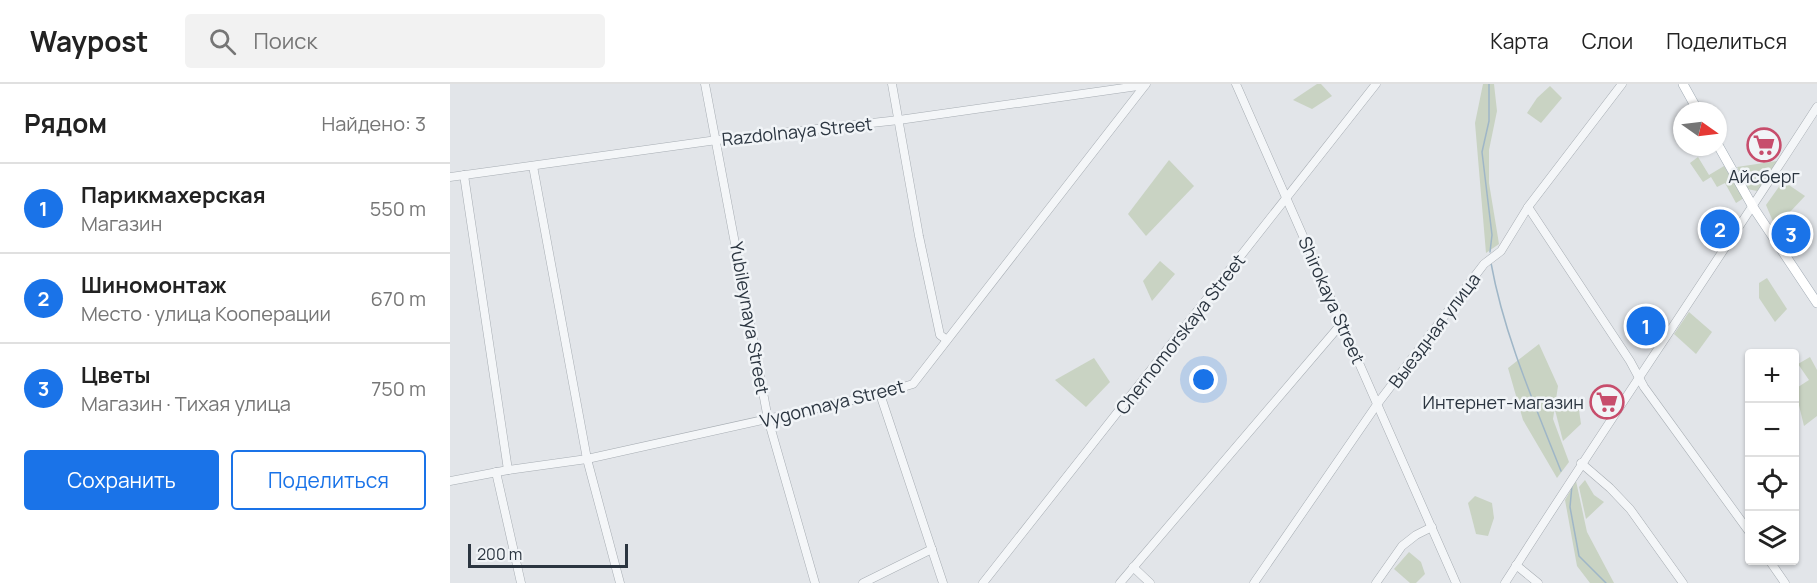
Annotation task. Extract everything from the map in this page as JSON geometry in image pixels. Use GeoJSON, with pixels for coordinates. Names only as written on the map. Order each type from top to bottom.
{"type":"FeatureCollection","features":[{"type":"Feature","properties":{"kind":"main road"},"geometry":{"type":"LineString","coordinates":[[1683,84],[1693,102]]}},
{"type":"Feature","properties":{"kind":"main road"},"geometry":{"type":"LineString","coordinates":[[1724,156],[1753,207],[1817,303]]}},
{"type":"Feature","properties":{"kind":"street","name":"Yubileynaya Street"},"geometry":{"type":"LineString","coordinates":[[705,84],[768,419],[815,583]]}},
{"type":"Feature","properties":{"kind":"street"},"geometry":{"type":"LineString","coordinates":[[892,84],[919,236],[940,335],[947,340]]}},
{"type":"Feature","properties":{"kind":"street","name":"Shirokaya Street"},"geometry":{"type":"LineString","coordinates":[[1236,84],[1456,583]]}},
{"type":"Feature","properties":{"kind":"street","name":"Chernomorskaya Street"},"geometry":{"type":"LineString","coordinates":[[983,583],[1376,84]]}},
{"type":"Feature","properties":{"kind":"street","name":"Выездная улица"},"geometry":{"type":"LineString","coordinates":[[1254,583],[1378,403],[1484,264],[1500,251],[1528,207],[1622,84]]}},
{"type":"Feature","properties":{"kind":"street","name":"Razdolnaya Street"},"geometry":{"type":"LineString","coordinates":[[450,177],[717,140],[899,120],[1145,85]]}},
{"type":"Feature","properties":{"kind":"street","name":"Vygonnaya Street"},"geometry":{"type":"LineString","coordinates":[[450,481],[587,459],[880,394],[913,384],[1145,85]]}},
{"type":"Feature","properties":{"kind":"street"},"geometry":{"type":"LineString","coordinates":[[1505,583],[1581,463],[1753,207],[1817,107]]}},
{"type":"Feature","properties":{"kind":"street"},"geometry":{"type":"LineString","coordinates":[[533,166],[587,459],[620,583]]}},
{"type":"Feature","properties":{"kind":"street"},"geometry":{"type":"LineString","coordinates":[[464,175],[508,470]]}},
{"type":"Feature","properties":{"kind":"street"},"geometry":{"type":"LineString","coordinates":[[1528,207],[1644,387],[1745,527]]}},
{"type":"Feature","properties":{"kind":"street"},"geometry":{"type":"LineString","coordinates":[[1120,583],[1342,323]]}},
{"type":"Feature","properties":{"kind":"street"},"geometry":{"type":"LineString","coordinates":[[880,394],[943,583]]}},
{"type":"Feature","properties":{"kind":"street"},"geometry":{"type":"LineString","coordinates":[[1581,463],[1630,509],[1683,583]]}},
{"type":"Feature","properties":{"kind":"street"},"geometry":{"type":"LineString","coordinates":[[496,472],[521,583]]}},
{"type":"Feature","properties":{"kind":"street"},"geometry":{"type":"LineString","coordinates":[[1376,583],[1402,546],[1416,535],[1432,527]]}},
{"type":"Feature","properties":{"kind":"street"},"geometry":{"type":"LineString","coordinates":[[863,583],[932,549]]}},
{"type":"Feature","properties":{"kind":"street"},"geometry":{"type":"LineString","coordinates":[[1516,565],[1538,583]]}},
{"type":"Feature","properties":{"kind":"street"},"geometry":{"type":"LineString","coordinates":[[1772,565],[1785,583]]}},
{"type":"Feature","properties":{"kind":"street"},"geometry":{"type":"LineString","coordinates":[[1133,567],[1150,583]]}},
{"type":"Feature","properties":{"kind":"green space"},"geometry":{"type":"Polygon","coordinates":[[[1317,84],[1321,84],[1332,96],[1312,109],[1293,100],[1317,84]]]}},
{"type":"Feature","properties":{"kind":"green space"},"geometry":{"type":"Polygon","coordinates":[[[1483,84],[1494,84],[1497,111],[1489,150],[1489,183],[1499,244],[1486,253],[1475,123],[1483,84]]]}},
{"type":"Feature","properties":{"kind":"green space"},"geometry":{"type":"Polygon","coordinates":[[[1550,86],[1562,98],[1541,123],[1527,113],[1537,98],[1550,86]]]}},
{"type":"Feature","properties":{"kind":"green space"},"geometry":{"type":"Polygon","coordinates":[[[1698,157],[1709,175],[1724,166],[1744,198],[1736,203],[1725,183],[1717,187],[1711,177],[1703,182],[1690,163],[1698,157]]]}},
{"type":"Feature","properties":{"kind":"green space"},"geometry":{"type":"Polygon","coordinates":[[[1169,160],[1194,186],[1146,236],[1128,214],[1169,160]]]}},
{"type":"Feature","properties":{"kind":"green space"},"geometry":{"type":"Polygon","coordinates":[[[1777,161],[1757,191],[1747,189],[1737,167],[1777,161]]]}},
{"type":"Feature","properties":{"kind":"green space"},"geometry":{"type":"Polygon","coordinates":[[[1783,181],[1805,196],[1790,212],[1774,224],[1766,205],[1783,181]]]}},
{"type":"Feature","properties":{"kind":"green space"},"geometry":{"type":"Polygon","coordinates":[[[1160,261],[1175,274],[1152,301],[1143,281],[1160,261]]]}},
{"type":"Feature","properties":{"kind":"green space"},"geometry":{"type":"Polygon","coordinates":[[[1767,278],[1787,309],[1775,322],[1759,298],[1759,283],[1767,278]]]}},
{"type":"Feature","properties":{"kind":"green space"},"geometry":{"type":"Polygon","coordinates":[[[1689,312],[1712,332],[1696,354],[1674,334],[1689,312]]]}},
{"type":"Feature","properties":{"kind":"green space"},"geometry":{"type":"Polygon","coordinates":[[[1539,344],[1558,386],[1553,419],[1569,462],[1557,478],[1523,420],[1508,368],[1539,344]]]}},
{"type":"Feature","properties":{"kind":"green space"},"geometry":{"type":"Polygon","coordinates":[[[1810,357],[1817,370],[1817,416],[1804,426],[1799,405],[1799,386],[1809,380],[1799,363],[1810,357]]]}},
{"type":"Feature","properties":{"kind":"green space"},"geometry":{"type":"Polygon","coordinates":[[[1094,358],[1110,382],[1086,407],[1055,380],[1094,358]]]}},
{"type":"Feature","properties":{"kind":"green space"},"geometry":{"type":"Polygon","coordinates":[[[1562,402],[1579,410],[1581,424],[1563,441],[1555,410],[1562,402]]]}},
{"type":"Feature","properties":{"kind":"green space"},"geometry":{"type":"Polygon","coordinates":[[[1585,480],[1594,495],[1604,502],[1586,519],[1579,487],[1585,480]]]}},
{"type":"Feature","properties":{"kind":"green space"},"geometry":{"type":"Polygon","coordinates":[[[1576,481],[1587,532],[1614,583],[1590,583],[1577,566],[1565,500],[1576,481]]]}},
{"type":"Feature","properties":{"kind":"green space"},"geometry":{"type":"Polygon","coordinates":[[[1475,496],[1492,503],[1494,518],[1488,536],[1476,534],[1468,503],[1475,496]]]}},
{"type":"Feature","properties":{"kind":"green space"},"geometry":{"type":"Polygon","coordinates":[[[1409,552],[1421,562],[1425,574],[1416,583],[1410,583],[1394,569],[1409,552]]]}},
{"type":"Feature","properties":{"kind":"waterway"},"geometry":{"type":"LineString","coordinates":[[1489,84],[1489,121],[1482,152],[1492,235],[1490,252]]}},
{"type":"Feature","properties":{"kind":"waterway"},"geometry":{"type":"LineString","coordinates":[[1491,263],[1512,343],[1561,471]]}},
{"type":"Feature","properties":{"kind":"waterway"},"geometry":{"type":"LineString","coordinates":[[1572,485],[1570,507],[1579,556],[1606,583]]}},
{"type":"Feature","properties":{"kind":"place","name":"Айсберг"},"geometry":{"type":"Point","coordinates":[1764,145]}},
{"type":"Feature","properties":{"kind":"place","name":"Шиномонтаж"},"geometry":{"type":"Point","coordinates":[1720,229]}},
{"type":"Feature","properties":{"kind":"place","name":"Цветы"},"geometry":{"type":"Point","coordinates":[1791,234]}},
{"type":"Feature","properties":{"kind":"place","name":"Парикмахерская"},"geometry":{"type":"Point","coordinates":[1646,326]}},
{"type":"Feature","properties":{"kind":"place","name":"Интернет-магазин"},"geometry":{"type":"Point","coordinates":[1607,402]}}]}
